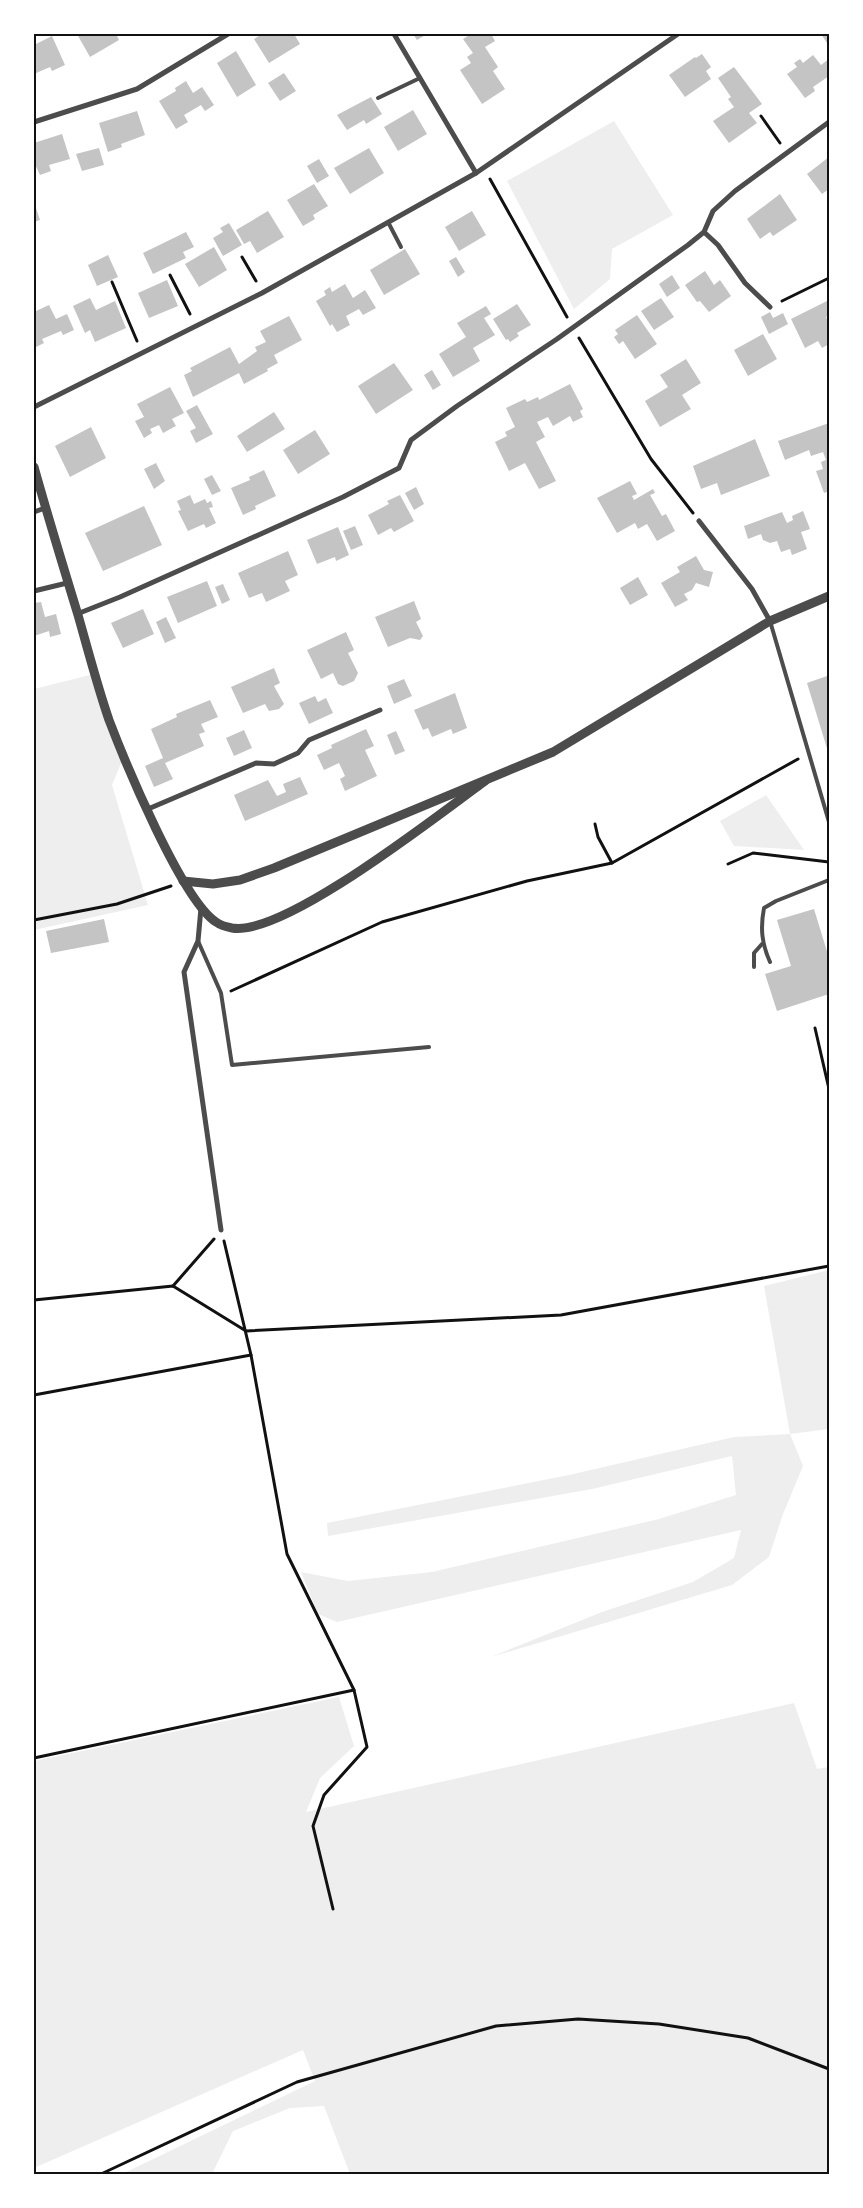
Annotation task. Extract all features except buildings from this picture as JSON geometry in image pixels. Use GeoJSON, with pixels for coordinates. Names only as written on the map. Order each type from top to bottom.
{"type":"FeatureCollection","features":[{"type":"Feature","properties":{"kind":"street"},"geometry":{"type":"LineString","coordinates":[[34,122],[137,89],[228,34]]}},
{"type":"Feature","properties":{"kind":"street"},"geometry":{"type":"LineString","coordinates":[[394,34],[476,173]]}},
{"type":"Feature","properties":{"kind":"street"},"geometry":{"type":"LineString","coordinates":[[34,408],[262,293],[476,173],[678,34]]}},
{"type":"Feature","properties":{"kind":"street"},"geometry":{"type":"LineString","coordinates":[[77,614],[120,597],[343,497],[399,468],[411,440],[457,406],[572,328],[704,232],[713,210],[735,191],[829,122]]}},
{"type":"Feature","properties":{"kind":"street"},"geometry":{"type":"LineString","coordinates":[[704,232],[718,244],[745,283],[770,307]]}},
{"type":"Feature","properties":{"kind":"street"},"geometry":{"type":"LineString","coordinates":[[34,467],[109,720],[183,881],[201,907],[217,922],[232,928],[250,927],[276,919],[373,863],[485,781]]}},
{"type":"Feature","properties":{"kind":"street"},"geometry":{"type":"LineString","coordinates":[[34,512],[46,508]]}},
{"type":"Feature","properties":{"kind":"street"},"geometry":{"type":"LineString","coordinates":[[699,521],[752,589],[770,621]]}},
{"type":"Feature","properties":{"kind":"street"},"geometry":{"type":"LineString","coordinates":[[34,591],[67,583]]}},
{"type":"Feature","properties":{"kind":"street"},"geometry":{"type":"LineString","coordinates":[[183,881],[213,884],[240,880],[300,859],[553,752],[770,621],[829,596]]}},
{"type":"Feature","properties":{"kind":"street"},"geometry":{"type":"LineString","coordinates":[[148,808],[256,763],[274,764],[298,753],[309,740],[380,710]]}},
{"type":"Feature","properties":{"kind":"street"},"geometry":{"type":"LineString","coordinates":[[201,907],[198,941],[184,972],[221,1230]]}},
{"type":"Feature","properties":{"kind":"lane"},"geometry":{"type":"LineString","coordinates":[[378,98],[420,78]]}},
{"type":"Feature","properties":{"kind":"lane"},"geometry":{"type":"LineString","coordinates":[[388,222],[401,247]]}},
{"type":"Feature","properties":{"kind":"lane"},"geometry":{"type":"LineString","coordinates":[[770,621],[829,822]]}},
{"type":"Feature","properties":{"kind":"lane"},"geometry":{"type":"LineString","coordinates":[[770,962],[762,944],[761,923],[764,908],[776,901],[829,880]]}},
{"type":"Feature","properties":{"kind":"lane"},"geometry":{"type":"LineString","coordinates":[[198,941],[221,993],[232,1065],[429,1047]]}},
{"type":"Feature","properties":{"kind":"lane"},"geometry":{"type":"LineString","coordinates":[[754,967],[754,953],[762,944]]}},
{"type":"Feature","properties":{"kind":"path"},"geometry":{"type":"LineString","coordinates":[[761,116],[788,153]]}},
{"type":"Feature","properties":{"kind":"path"},"geometry":{"type":"LineString","coordinates":[[476,173],[492,180],[572,328],[651,459],[699,521]]}},
{"type":"Feature","properties":{"kind":"path"},"geometry":{"type":"LineString","coordinates":[[242,257],[262,293]]}},
{"type":"Feature","properties":{"kind":"path"},"geometry":{"type":"LineString","coordinates":[[170,275],[196,326]]}},
{"type":"Feature","properties":{"kind":"path"},"geometry":{"type":"LineString","coordinates":[[770,307],[829,278]]}},
{"type":"Feature","properties":{"kind":"path"},"geometry":{"type":"LineString","coordinates":[[112,282],[142,353]]}},
{"type":"Feature","properties":{"kind":"path"},"geometry":{"type":"LineString","coordinates":[[221,993],[233,990],[382,922],[527,881],[612,863],[809,753]]}},
{"type":"Feature","properties":{"kind":"path"},"geometry":{"type":"LineString","coordinates":[[595,824],[598,837],[612,863]]}},
{"type":"Feature","properties":{"kind":"path"},"geometry":{"type":"LineString","coordinates":[[728,864],[753,853],[829,862]]}},
{"type":"Feature","properties":{"kind":"path"},"geometry":{"type":"LineString","coordinates":[[34,920],[117,904],[183,881]]}},
{"type":"Feature","properties":{"kind":"path"},"geometry":{"type":"LineString","coordinates":[[815,1028],[829,1089]]}},
{"type":"Feature","properties":{"kind":"path"},"geometry":{"type":"LineString","coordinates":[[173,1286],[221,1230]]}},
{"type":"Feature","properties":{"kind":"path"},"geometry":{"type":"LineString","coordinates":[[221,1230],[251,1355],[287,1554],[354,1690],[367,1747],[324,1796],[313,1826],[333,1909]]}},
{"type":"Feature","properties":{"kind":"path"},"geometry":{"type":"LineString","coordinates":[[34,1300],[173,1286],[246,1331],[561,1315],[829,1266]]}},
{"type":"Feature","properties":{"kind":"path"},"geometry":{"type":"LineString","coordinates":[[34,1395],[251,1355]]}},
{"type":"Feature","properties":{"kind":"path"},"geometry":{"type":"LineString","coordinates":[[34,1758],[354,1690]]}},
{"type":"Feature","properties":{"kind":"path"},"geometry":{"type":"LineString","coordinates":[[101,2174],[297,2082],[496,2026],[578,2018],[659,2024],[748,2038],[829,2069]]}},
{"type":"Feature","properties":{"kind":"shaded area"},"geometry":{"type":"Polygon","coordinates":[[[614,121],[673,215],[612,249],[610,279],[574,309],[507,181],[614,121]]]}},
{"type":"Feature","properties":{"kind":"shaded area"},"geometry":{"type":"Polygon","coordinates":[[[94,674],[124,756],[112,785],[148,905],[34,930],[34,689],[94,674]]]}},
{"type":"Feature","properties":{"kind":"shaded area"},"geometry":{"type":"Polygon","coordinates":[[[766,795],[804,850],[734,846],[720,821],[766,795]]]}},
{"type":"Feature","properties":{"kind":"shaded area"},"geometry":{"type":"Polygon","coordinates":[[[829,1270],[829,1429],[790,1434],[764,1286],[829,1270]]]}},
{"type":"Feature","properties":{"kind":"shaded area"},"geometry":{"type":"Polygon","coordinates":[[[790,1434],[803,1466],[783,1514],[769,1557],[732,1585],[491,1657],[602,1612],[693,1582],[734,1558],[741,1530],[337,1622],[318,1614],[301,1572],[348,1581],[432,1572],[659,1519],[736,1495],[732,1456],[592,1489],[328,1536],[327,1523],[569,1475],[734,1437],[790,1434]]]}},
{"type":"Feature","properties":{"kind":"shaded area"},"geometry":{"type":"Polygon","coordinates":[[[339,1697],[354,1746],[320,1778],[306,1812],[794,1703],[817,1769],[829,1767],[829,2174],[350,2174],[324,2106],[290,2108],[233,2131],[213,2172],[215,2174],[122,2174],[315,2081],[303,2050],[34,2168],[34,1761],[339,1697]]]}}]}
